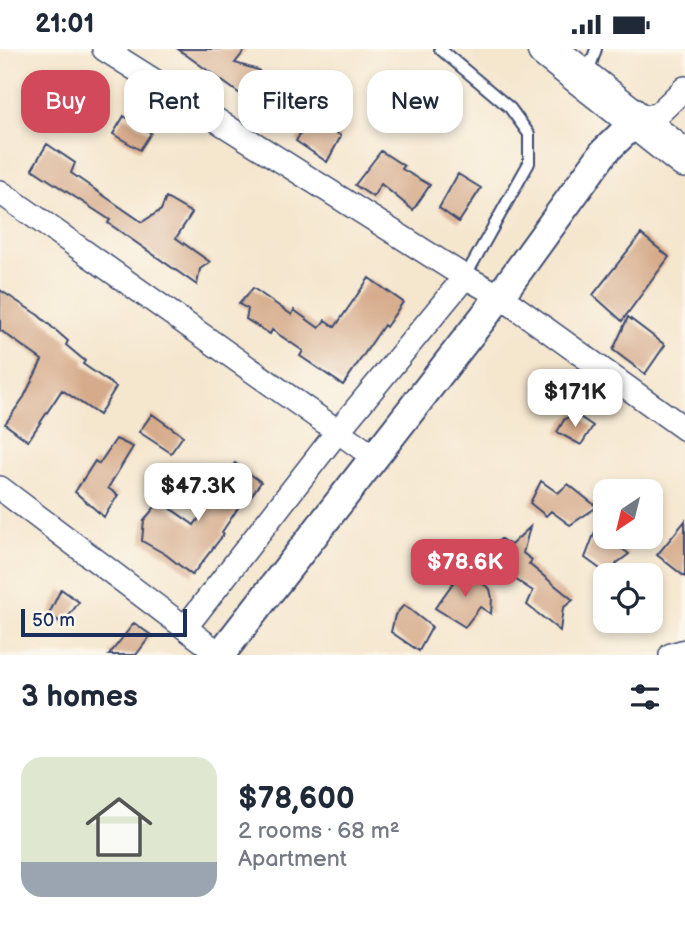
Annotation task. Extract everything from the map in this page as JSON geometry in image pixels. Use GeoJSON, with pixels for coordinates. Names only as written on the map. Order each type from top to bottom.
{"type":"FeatureCollection","features":[{"type":"Feature","properties":{"kind":"highway"},"geometry":{"type":"LineString","coordinates":[[546,49],[591,64],[637,120],[685,159]]}},
{"type":"Feature","properties":{"kind":"street"},"geometry":{"type":"LineString","coordinates":[[104,49],[465,277],[500,296],[685,429]]}},
{"type":"Feature","properties":{"kind":"street"},"geometry":{"type":"LineString","coordinates":[[0,488],[221,655],[500,296],[604,152],[637,120],[658,114],[685,88]]}},
{"type":"Feature","properties":{"kind":"street"},"geometry":{"type":"LineString","coordinates":[[0,192],[374,457]]}},
{"type":"Feature","properties":{"kind":"street"},"geometry":{"type":"LineString","coordinates":[[185,628],[338,431],[465,277]]}},
{"type":"Feature","properties":{"kind":"street"},"geometry":{"type":"LineString","coordinates":[[671,655],[685,652]]}},
{"type":"Feature","properties":{"kind":"lane"},"geometry":{"type":"LineString","coordinates":[[440,49],[510,108],[529,134],[529,163],[465,277]]}},
{"type":"Feature","properties":{"kind":"building"},"geometry":{"type":"Polygon","coordinates":[[[178,49],[246,49],[235,63],[258,70],[238,70],[238,92],[224,82],[224,70],[207,70],[178,49]]]}},
{"type":"Feature","properties":{"kind":"building"},"geometry":{"type":"Polygon","coordinates":[[[124,116],[124,133],[151,133],[140,150],[113,134],[124,116]]]}},
{"type":"Feature","properties":{"kind":"building"},"geometry":{"type":"Polygon","coordinates":[[[336,133],[341,136],[327,162],[296,141],[300,134],[336,133]]]}},
{"type":"Feature","properties":{"kind":"building"},"geometry":{"type":"Polygon","coordinates":[[[47,144],[75,163],[71,173],[142,222],[161,210],[166,198],[192,213],[176,238],[210,262],[200,269],[197,285],[108,223],[110,220],[32,169],[47,144]]]}},
{"type":"Feature","properties":{"kind":"building"},"geometry":{"type":"Polygon","coordinates":[[[381,151],[404,166],[402,169],[430,185],[413,210],[381,184],[373,197],[355,185],[381,151]]]}},
{"type":"Feature","properties":{"kind":"building"},"geometry":{"type":"Polygon","coordinates":[[[458,174],[481,188],[459,222],[439,208],[458,174]]]}},
{"type":"Feature","properties":{"kind":"building"},"geometry":{"type":"Polygon","coordinates":[[[641,234],[669,257],[622,321],[593,295],[641,234]]]}},
{"type":"Feature","properties":{"kind":"building"},"geometry":{"type":"Polygon","coordinates":[[[369,278],[403,302],[343,385],[300,356],[303,351],[272,330],[270,334],[246,319],[248,309],[239,304],[253,288],[292,315],[294,310],[319,328],[325,320],[335,327],[369,278]]]}},
{"type":"Feature","properties":{"kind":"building"},"geometry":{"type":"Polygon","coordinates":[[[0,290],[38,315],[68,341],[66,345],[85,361],[83,364],[116,387],[99,415],[62,390],[28,441],[5,424],[24,397],[42,360],[0,330],[0,290]]]}},
{"type":"Feature","properties":{"kind":"building"},"geometry":{"type":"Polygon","coordinates":[[[628,317],[665,345],[645,374],[613,350],[628,317]]]}},
{"type":"Feature","properties":{"kind":"building"},"geometry":{"type":"Polygon","coordinates":[[[574,413],[593,426],[581,445],[557,432],[564,420],[574,413]]]}},
{"type":"Feature","properties":{"kind":"building"},"geometry":{"type":"Polygon","coordinates":[[[152,414],[183,436],[171,453],[139,432],[152,414]]]}},
{"type":"Feature","properties":{"kind":"building"},"geometry":{"type":"Polygon","coordinates":[[[116,439],[133,447],[108,488],[118,495],[104,517],[75,492],[95,461],[99,464],[116,439]]]}},
{"type":"Feature","properties":{"kind":"building"},"geometry":{"type":"Polygon","coordinates":[[[235,463],[261,482],[249,499],[246,496],[222,532],[224,534],[192,575],[165,554],[142,541],[144,520],[160,501],[194,525],[227,480],[224,478],[235,463]]]}},
{"type":"Feature","properties":{"kind":"building"},"geometry":{"type":"Polygon","coordinates":[[[541,481],[558,493],[568,484],[593,504],[593,510],[570,525],[551,511],[546,516],[530,503],[541,481]]]}},
{"type":"Feature","properties":{"kind":"building"},"geometry":{"type":"Polygon","coordinates":[[[685,521],[685,577],[657,555],[685,521]]]}},
{"type":"Feature","properties":{"kind":"building"},"geometry":{"type":"Polygon","coordinates":[[[530,527],[523,553],[532,560],[529,564],[573,600],[563,608],[560,631],[527,605],[533,591],[489,562],[494,544],[501,539],[511,545],[530,527]]]}},
{"type":"Feature","properties":{"kind":"building"},"geometry":{"type":"Polygon","coordinates":[[[593,537],[593,549],[622,549],[629,554],[617,563],[593,564],[585,558],[593,537]]]}},
{"type":"Feature","properties":{"kind":"building"},"geometry":{"type":"Polygon","coordinates":[[[463,569],[490,589],[492,598],[491,614],[480,607],[465,627],[435,608],[463,569]]]}},
{"type":"Feature","properties":{"kind":"building"},"geometry":{"type":"Polygon","coordinates":[[[61,589],[79,602],[63,624],[49,614],[61,589]]]}},
{"type":"Feature","properties":{"kind":"building"},"geometry":{"type":"Polygon","coordinates":[[[404,605],[432,627],[419,651],[391,632],[395,615],[404,605]]]}},
{"type":"Feature","properties":{"kind":"building"},"geometry":{"type":"Polygon","coordinates":[[[134,623],[151,635],[136,655],[109,655],[134,623]]]}}]}
